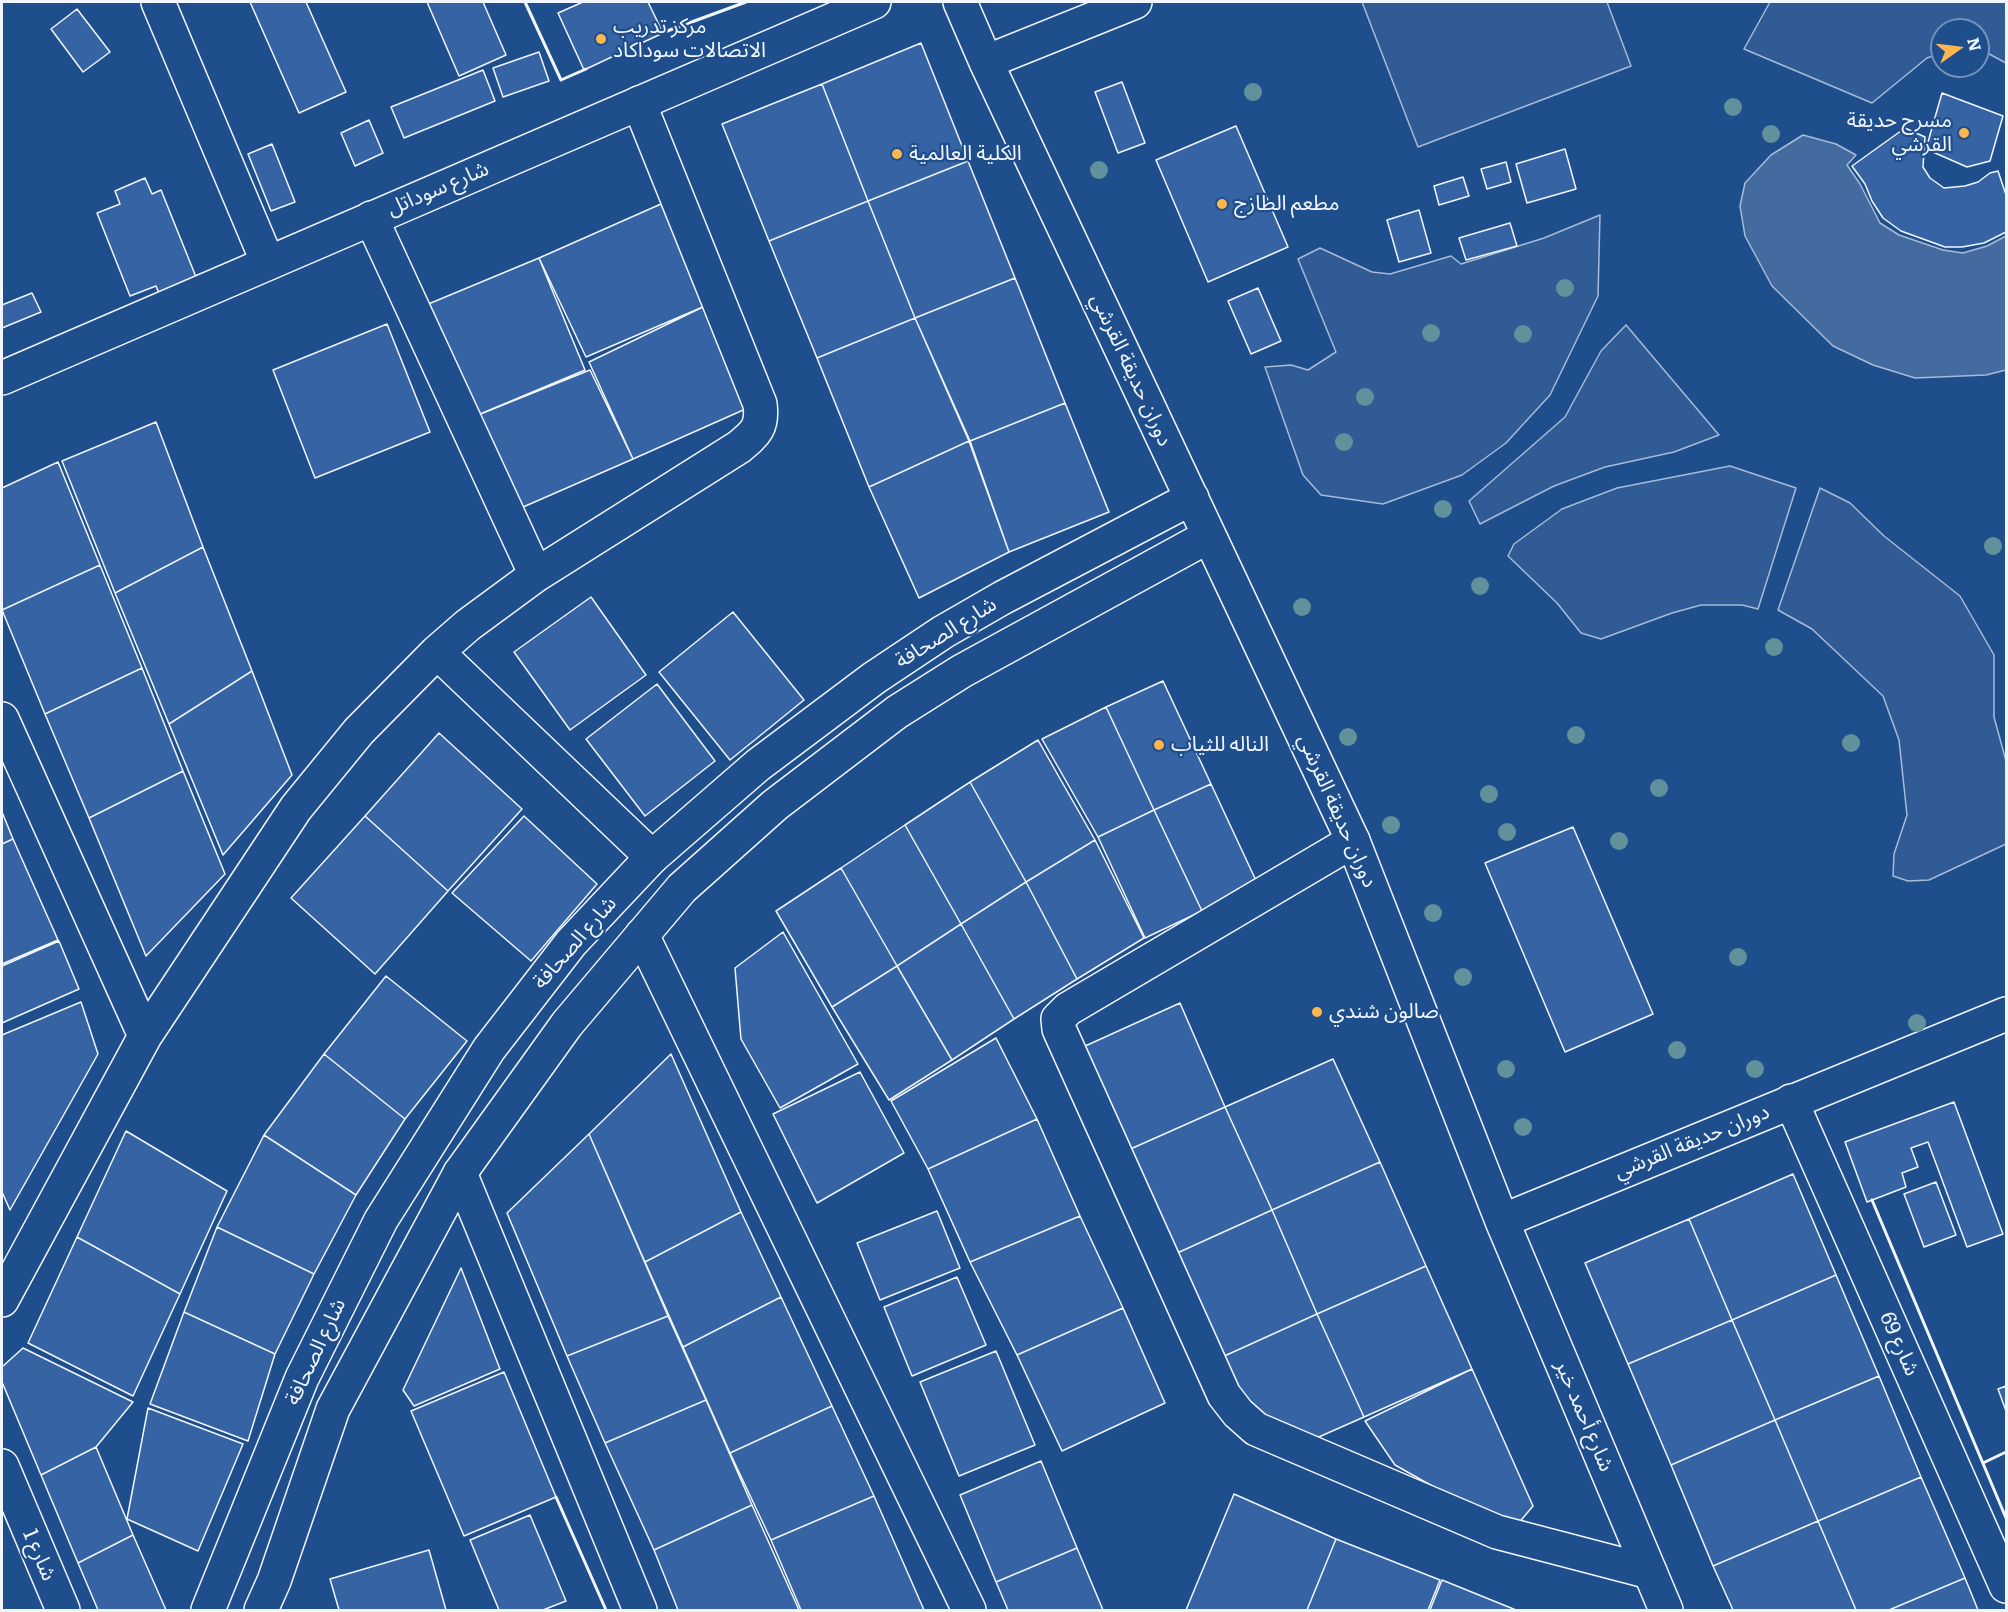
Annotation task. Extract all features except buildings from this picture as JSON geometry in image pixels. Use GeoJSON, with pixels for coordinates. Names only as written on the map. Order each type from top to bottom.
{"type":"FeatureCollection","features":[{"type":"Feature","properties":{"kind":"street"},"geometry":{"type":"LineString","coordinates":[[158,2],[268,263]]}},
{"type":"Feature","properties":{"kind":"street","name":"شارع سوداتل"},"geometry":{"type":"LineString","coordinates":[[2,378],[874,2]]}},
{"type":"Feature","properties":{"kind":"street","name":"دوران حديقة القرشي"},"geometry":{"type":"LineString","coordinates":[[960,2],[986,62],[1353,841],[1502,1221],[2007,1014]]}},
{"type":"Feature","properties":{"kind":"street"},"geometry":{"type":"LineString","coordinates":[[986,62],[1135,2]]}},
{"type":"Feature","properties":{"kind":"street"},"geometry":{"type":"LineString","coordinates":[[2,1299],[145,1036],[296,808],[359,731],[437,652],[468,625],[536,575],[739,447],[755,433],[761,416],[755,393],[639,103]]}},
{"type":"Feature","properties":{"kind":"street"},"geometry":{"type":"LineString","coordinates":[[371,218],[536,575]]}},
{"type":"Feature","properties":{"kind":"street","name":"شارع الصحافة"},"geometry":{"type":"LineString","coordinates":[[208,1611],[302,1378],[381,1220],[489,1049],[571,943],[652,857],[758,765],[874,678],[943,632],[1002,598],[1192,498]]}},
{"type":"Feature","properties":{"kind":"street","name":"شارع الصحافة"},"geometry":{"type":"LineString","coordinates":[[261,1611],[274,1581],[333,1409],[460,1173],[567,1024],[682,888],[774,805],[897,712],[962,671],[1209,536]]}},
{"type":"Feature","properties":{"kind":"street"},"geometry":{"type":"LineString","coordinates":[[437,652],[652,857]]}},
{"type":"Feature","properties":{"kind":"street"},"geometry":{"type":"LineString","coordinates":[[2,719],[145,1036]]}},
{"type":"Feature","properties":{"kind":"street"},"geometry":{"type":"LineString","coordinates":[[1353,841],[1068,1009],[1058,1019],[1059,1029],[1224,1395],[1238,1413],[1256,1429],[1497,1532],[1650,1572]]}},
{"type":"Feature","properties":{"kind":"street"},"geometry":{"type":"LineString","coordinates":[[642,935],[969,1611]]}},
{"type":"Feature","properties":{"kind":"street","name":"شارع 69"},"geometry":{"type":"LineString","coordinates":[[1791,1101],[2007,1586]]}},
{"type":"Feature","properties":{"kind":"street"},"geometry":{"type":"LineString","coordinates":[[460,1173],[640,1611]]}},
{"type":"Feature","properties":{"kind":"street","name":"شارع أحمد خير"},"geometry":{"type":"LineString","coordinates":[[1502,1221],[1666,1611]]}},
{"type":"Feature","properties":{"kind":"street","name":"شارع 1"},"geometry":{"type":"LineString","coordinates":[[2,1466],[63,1611]]}},
{"type":"Feature","properties":{"kind":"shaded area"},"geometry":{"type":"Polygon","coordinates":[[[1362,2],[1607,2],[1631,66],[1418,147],[1362,2]]]}},
{"type":"Feature","properties":{"kind":"shaded area"},"geometry":{"type":"Polygon","coordinates":[[[1770,2],[2006,2],[2006,63],[1990,54],[1990,18],[1930,18],[1930,57],[1872,103],[1744,49],[1770,2]]]}},
{"type":"Feature","properties":{"kind":"shaded area"},"geometry":{"type":"Polygon","coordinates":[[[1803,135],[1836,144],[1856,155],[1847,165],[1860,184],[1880,223],[1899,235],[1943,250],[1963,253],[1987,246],[2006,236],[2006,370],[1986,375],[1915,378],[1873,365],[1833,346],[1772,286],[1745,236],[1740,206],[1745,183],[1771,155],[1803,135]]]}},
{"type":"Feature","properties":{"kind":"shaded area"},"geometry":{"type":"Polygon","coordinates":[[[1600,215],[1598,296],[1550,395],[1506,443],[1462,475],[1383,504],[1321,495],[1303,475],[1265,367],[1291,365],[1308,370],[1336,352],[1298,259],[1320,248],[1372,272],[1390,274],[1451,256],[1461,264],[1544,238],[1600,215]]]}},
{"type":"Feature","properties":{"kind":"shaded area"},"geometry":{"type":"Polygon","coordinates":[[[1626,325],[1719,435],[1674,452],[1605,467],[1554,486],[1480,524],[1469,501],[1565,417],[1601,351],[1626,325]]]}},
{"type":"Feature","properties":{"kind":"shaded area"},"geometry":{"type":"Polygon","coordinates":[[[1730,466],[1796,488],[1758,609],[1742,605],[1701,605],[1601,639],[1581,633],[1557,603],[1508,556],[1514,544],[1562,509],[1617,488],[1730,466]]]}},
{"type":"Feature","properties":{"kind":"shaded area"},"geometry":{"type":"Polygon","coordinates":[[[1820,488],[1850,503],[1884,536],[1960,596],[1994,655],[1994,717],[2006,761],[2006,844],[1929,880],[1908,881],[1893,876],[1894,854],[1907,815],[1899,740],[1883,696],[1812,629],[1778,610],[1820,488]]]}},
{"type":"Feature","properties":{"kind":"wall"},"geometry":{"type":"LineString","coordinates":[[525,2],[561,80],[586,69]]}},
{"type":"Feature","properties":{"kind":"wall"},"geometry":{"type":"LineString","coordinates":[[659,34],[746,2]]}},
{"type":"Feature","properties":{"kind":"wall"},"geometry":{"type":"LineString","coordinates":[[1872,1200],[2006,1518]]}},
{"type":"Feature","properties":{"kind":"wall"},"geometry":{"type":"LineString","coordinates":[[1983,1463],[2006,1452]]}},
{"type":"Feature","properties":{"kind":"wall"},"geometry":{"type":"LineString","coordinates":[[556,1497],[606,1610]]}},
{"type":"Feature","properties":{"kind":"place","name":"مركز تدريب الاتصالات سوداكاد"},"geometry":{"type":"Point","coordinates":[601,39]}},
{"type":"Feature","properties":{"kind":"place","name":"مسرح حديقة القرشي"},"geometry":{"type":"Point","coordinates":[1964,133]}},
{"type":"Feature","properties":{"kind":"place","name":"الكلية العالمية"},"geometry":{"type":"Point","coordinates":[897,154]}},
{"type":"Feature","properties":{"kind":"place","name":"مطعم الطازج"},"geometry":{"type":"Point","coordinates":[1222,204]}},
{"type":"Feature","properties":{"kind":"place","name":"الناله للثياب"},"geometry":{"type":"Point","coordinates":[1159,745]}},
{"type":"Feature","properties":{"kind":"place","name":"صالون شندي"},"geometry":{"type":"Point","coordinates":[1317,1012]}}]}
